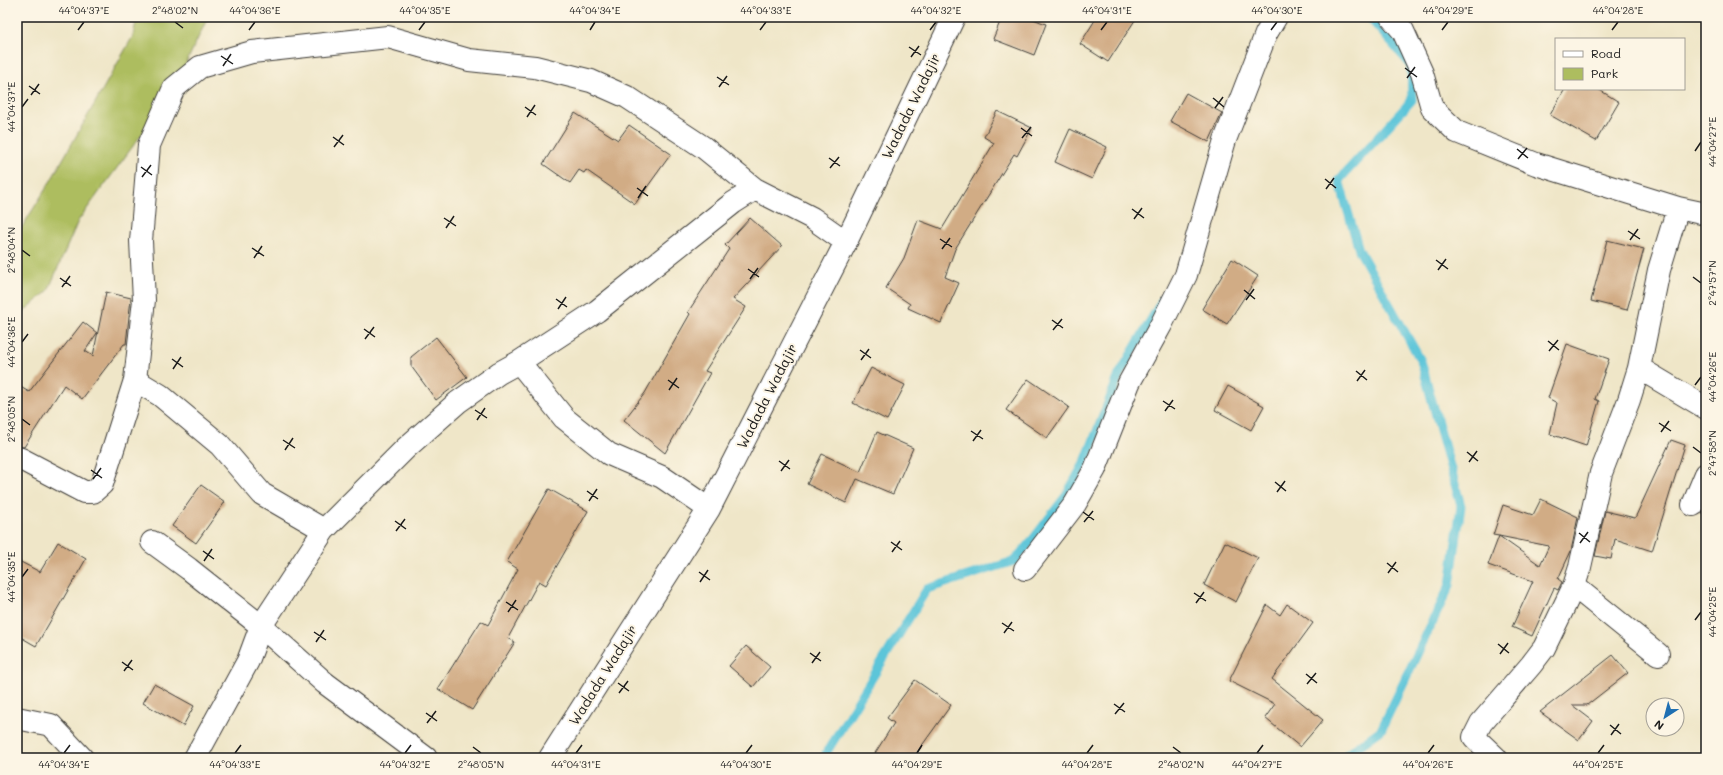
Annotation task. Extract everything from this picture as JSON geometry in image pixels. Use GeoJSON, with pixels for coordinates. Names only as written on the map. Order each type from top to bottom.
{"type":"FeatureCollection","features":[{"type":"Feature","properties":{"kind":"street","name":"Wadada Wadajir"},"geometry":{"type":"LineString","coordinates":[[550,758],[709,509],[846,242],[954,17]]}},
{"type":"Feature","properties":{"kind":"street"},"geometry":{"type":"LineString","coordinates":[[1025,569],[1075,504],[1095,469],[1129,383],[1161,325],[1186,275],[1225,140],[1266,34],[1276,17]]}},
{"type":"Feature","properties":{"kind":"street"},"geometry":{"type":"LineString","coordinates":[[1391,17],[1403,31],[1422,73],[1432,108],[1457,132],[1536,164],[1678,208],[1706,214]]}},
{"type":"Feature","properties":{"kind":"street"},"geometry":{"type":"LineString","coordinates":[[17,458],[84,492],[93,492],[102,484],[135,380],[144,300],[141,241],[149,145],[174,88],[200,67],[252,52],[388,37],[468,60],[535,67],[591,81],[627,97],[703,147],[755,189],[812,218],[846,242]]}},
{"type":"Feature","properties":{"kind":"street"},"geometry":{"type":"LineString","coordinates":[[195,758],[248,661],[261,626],[324,530],[406,448],[458,402],[499,373],[519,362],[597,311],[733,203],[755,189]]}},
{"type":"Feature","properties":{"kind":"street"},"geometry":{"type":"LineString","coordinates":[[1496,758],[1474,737],[1481,723],[1544,648],[1574,586],[1580,567],[1601,473],[1629,400],[1639,368],[1659,270],[1678,208]]}},
{"type":"Feature","properties":{"kind":"street"},"geometry":{"type":"LineString","coordinates":[[519,362],[564,418],[609,454],[662,477],[709,509]]}},
{"type":"Feature","properties":{"kind":"street"},"geometry":{"type":"LineString","coordinates":[[1639,368],[1706,408]]}},
{"type":"Feature","properties":{"kind":"street"},"geometry":{"type":"LineString","coordinates":[[135,380],[160,395],[220,446],[262,494],[324,530]]}},
{"type":"Feature","properties":{"kind":"street"},"geometry":{"type":"LineString","coordinates":[[1693,505],[1706,474]]}},
{"type":"Feature","properties":{"kind":"street"},"geometry":{"type":"LineString","coordinates":[[152,542],[189,568],[261,626],[326,683],[426,758]]}},
{"type":"Feature","properties":{"kind":"street"},"geometry":{"type":"LineString","coordinates":[[1574,586],[1658,654]]}},
{"type":"Feature","properties":{"kind":"street"},"geometry":{"type":"LineString","coordinates":[[17,718],[51,725],[82,758]]}},
{"type":"Feature","properties":{"kind":"green space"},"geometry":{"type":"Polygon","coordinates":[[[137,17],[208,17],[172,93],[78,221],[48,291],[17,317],[17,235],[50,182],[133,36],[137,17]]]}},
{"type":"Feature","properties":{"kind":"building"},"geometry":{"type":"Polygon","coordinates":[[[1002,17],[1028,17],[1046,24],[1034,55],[993,39],[1002,17]]]}},
{"type":"Feature","properties":{"kind":"building"},"geometry":{"type":"Polygon","coordinates":[[[1097,17],[1137,17],[1108,62],[1080,44],[1097,17]]]}},
{"type":"Feature","properties":{"kind":"building"},"geometry":{"type":"Polygon","coordinates":[[[1564,90],[1600,90],[1619,102],[1596,141],[1550,115],[1564,90]]]}},
{"type":"Feature","properties":{"kind":"building"},"geometry":{"type":"Polygon","coordinates":[[[1186,93],[1222,113],[1209,142],[1170,121],[1186,93]]]}},
{"type":"Feature","properties":{"kind":"building"},"geometry":{"type":"Polygon","coordinates":[[[997,111],[1032,128],[1017,156],[1014,154],[955,249],[945,277],[959,283],[941,323],[908,308],[910,304],[886,288],[904,258],[918,220],[942,229],[994,143],[984,137],[997,111]]]}},
{"type":"Feature","properties":{"kind":"building"},"geometry":{"type":"Polygon","coordinates":[[[575,113],[618,140],[629,125],[671,154],[635,204],[586,170],[584,173],[579,170],[570,183],[543,164],[575,113]]]}},
{"type":"Feature","properties":{"kind":"building"},"geometry":{"type":"Polygon","coordinates":[[[1070,129],[1107,147],[1092,179],[1055,162],[1070,129]]]}},
{"type":"Feature","properties":{"kind":"building"},"geometry":{"type":"Polygon","coordinates":[[[750,218],[782,246],[733,299],[746,307],[705,371],[710,373],[665,453],[624,420],[645,393],[690,314],[688,312],[729,249],[725,245],[750,218]]]}},
{"type":"Feature","properties":{"kind":"building"},"geometry":{"type":"Polygon","coordinates":[[[1607,240],[1644,249],[1627,310],[1591,301],[1607,240]]]}},
{"type":"Feature","properties":{"kind":"building"},"geometry":{"type":"Polygon","coordinates":[[[1232,259],[1258,276],[1227,324],[1202,309],[1232,259]]]}},
{"type":"Feature","properties":{"kind":"building"},"geometry":{"type":"Polygon","coordinates":[[[106,292],[131,298],[126,344],[124,344],[82,399],[64,385],[24,447],[17,446],[17,385],[29,392],[83,322],[97,333],[85,351],[93,356],[106,292]]]}},
{"type":"Feature","properties":{"kind":"building"},"geometry":{"type":"Polygon","coordinates":[[[436,337],[467,377],[436,400],[411,366],[411,357],[436,337]]]}},
{"type":"Feature","properties":{"kind":"building"},"geometry":{"type":"Polygon","coordinates":[[[1567,344],[1609,359],[1595,399],[1599,401],[1586,446],[1550,434],[1557,403],[1548,398],[1567,344]]]}},
{"type":"Feature","properties":{"kind":"building"},"geometry":{"type":"Polygon","coordinates":[[[871,368],[905,385],[887,420],[853,403],[871,368]]]}},
{"type":"Feature","properties":{"kind":"building"},"geometry":{"type":"Polygon","coordinates":[[[1028,379],[1069,407],[1047,438],[1006,410],[1028,379]]]}},
{"type":"Feature","properties":{"kind":"building"},"geometry":{"type":"Polygon","coordinates":[[[1228,386],[1264,406],[1251,430],[1215,410],[1228,386]]]}},
{"type":"Feature","properties":{"kind":"building"},"geometry":{"type":"Polygon","coordinates":[[[877,432],[913,448],[893,494],[857,479],[846,503],[807,484],[822,454],[860,472],[877,432]]]}},
{"type":"Feature","properties":{"kind":"building"},"geometry":{"type":"Polygon","coordinates":[[[1671,440],[1685,445],[1652,551],[1615,539],[1611,559],[1595,556],[1605,511],[1635,518],[1671,440]]]}},
{"type":"Feature","properties":{"kind":"building"},"geometry":{"type":"Polygon","coordinates":[[[201,485],[225,502],[196,543],[172,526],[201,485]]]}},
{"type":"Feature","properties":{"kind":"building"},"geometry":{"type":"Polygon","coordinates":[[[549,489],[588,511],[546,585],[539,581],[508,638],[515,642],[472,710],[438,689],[481,621],[488,625],[518,569],[507,562],[549,489]]]}},
{"type":"Feature","properties":{"kind":"building"},"geometry":{"type":"Polygon","coordinates":[[[1541,499],[1578,517],[1571,551],[1558,579],[1562,582],[1558,590],[1554,588],[1532,636],[1512,627],[1533,581],[1488,565],[1499,536],[1493,535],[1503,505],[1533,515],[1541,499]],[[1499,536],[1540,565],[1549,546],[1499,536]]]}},
{"type":"Feature","properties":{"kind":"building"},"geometry":{"type":"Polygon","coordinates":[[[58,542],[86,559],[36,646],[17,635],[17,560],[40,572],[58,542]]]}},
{"type":"Feature","properties":{"kind":"building"},"geometry":{"type":"Polygon","coordinates":[[[1225,542],[1258,558],[1236,602],[1204,585],[1225,542]]]}},
{"type":"Feature","properties":{"kind":"building"},"geometry":{"type":"Polygon","coordinates":[[[1287,604],[1313,623],[1272,679],[1323,720],[1300,747],[1265,718],[1275,704],[1229,681],[1267,605],[1280,615],[1287,604]]]}},
{"type":"Feature","properties":{"kind":"building"},"geometry":{"type":"Polygon","coordinates":[[[746,646],[770,667],[753,687],[729,666],[746,646]]]}},
{"type":"Feature","properties":{"kind":"building"},"geometry":{"type":"Polygon","coordinates":[[[1613,655],[1628,673],[1587,705],[1572,705],[1593,721],[1579,740],[1540,712],[1613,655]]]}},
{"type":"Feature","properties":{"kind":"building"},"geometry":{"type":"Polygon","coordinates":[[[915,680],[951,705],[913,758],[872,758],[894,723],[887,718],[915,680]]]}},
{"type":"Feature","properties":{"kind":"building"},"geometry":{"type":"Polygon","coordinates":[[[154,684],[194,706],[183,726],[143,703],[154,684]]]}},
{"type":"Feature","properties":{"kind":"waterway"},"geometry":{"type":"LineString","coordinates":[[1342,758],[1381,730],[1450,585],[1461,506],[1421,361],[1359,250],[1339,180],[1412,100],[1411,65],[1369,17]]}},
{"type":"Feature","properties":{"kind":"waterway"},"geometry":{"type":"LineString","coordinates":[[826,758],[826,753],[927,589],[1014,561],[1034,538],[1065,497],[1085,462],[1119,375],[1164,297]]}}]}
